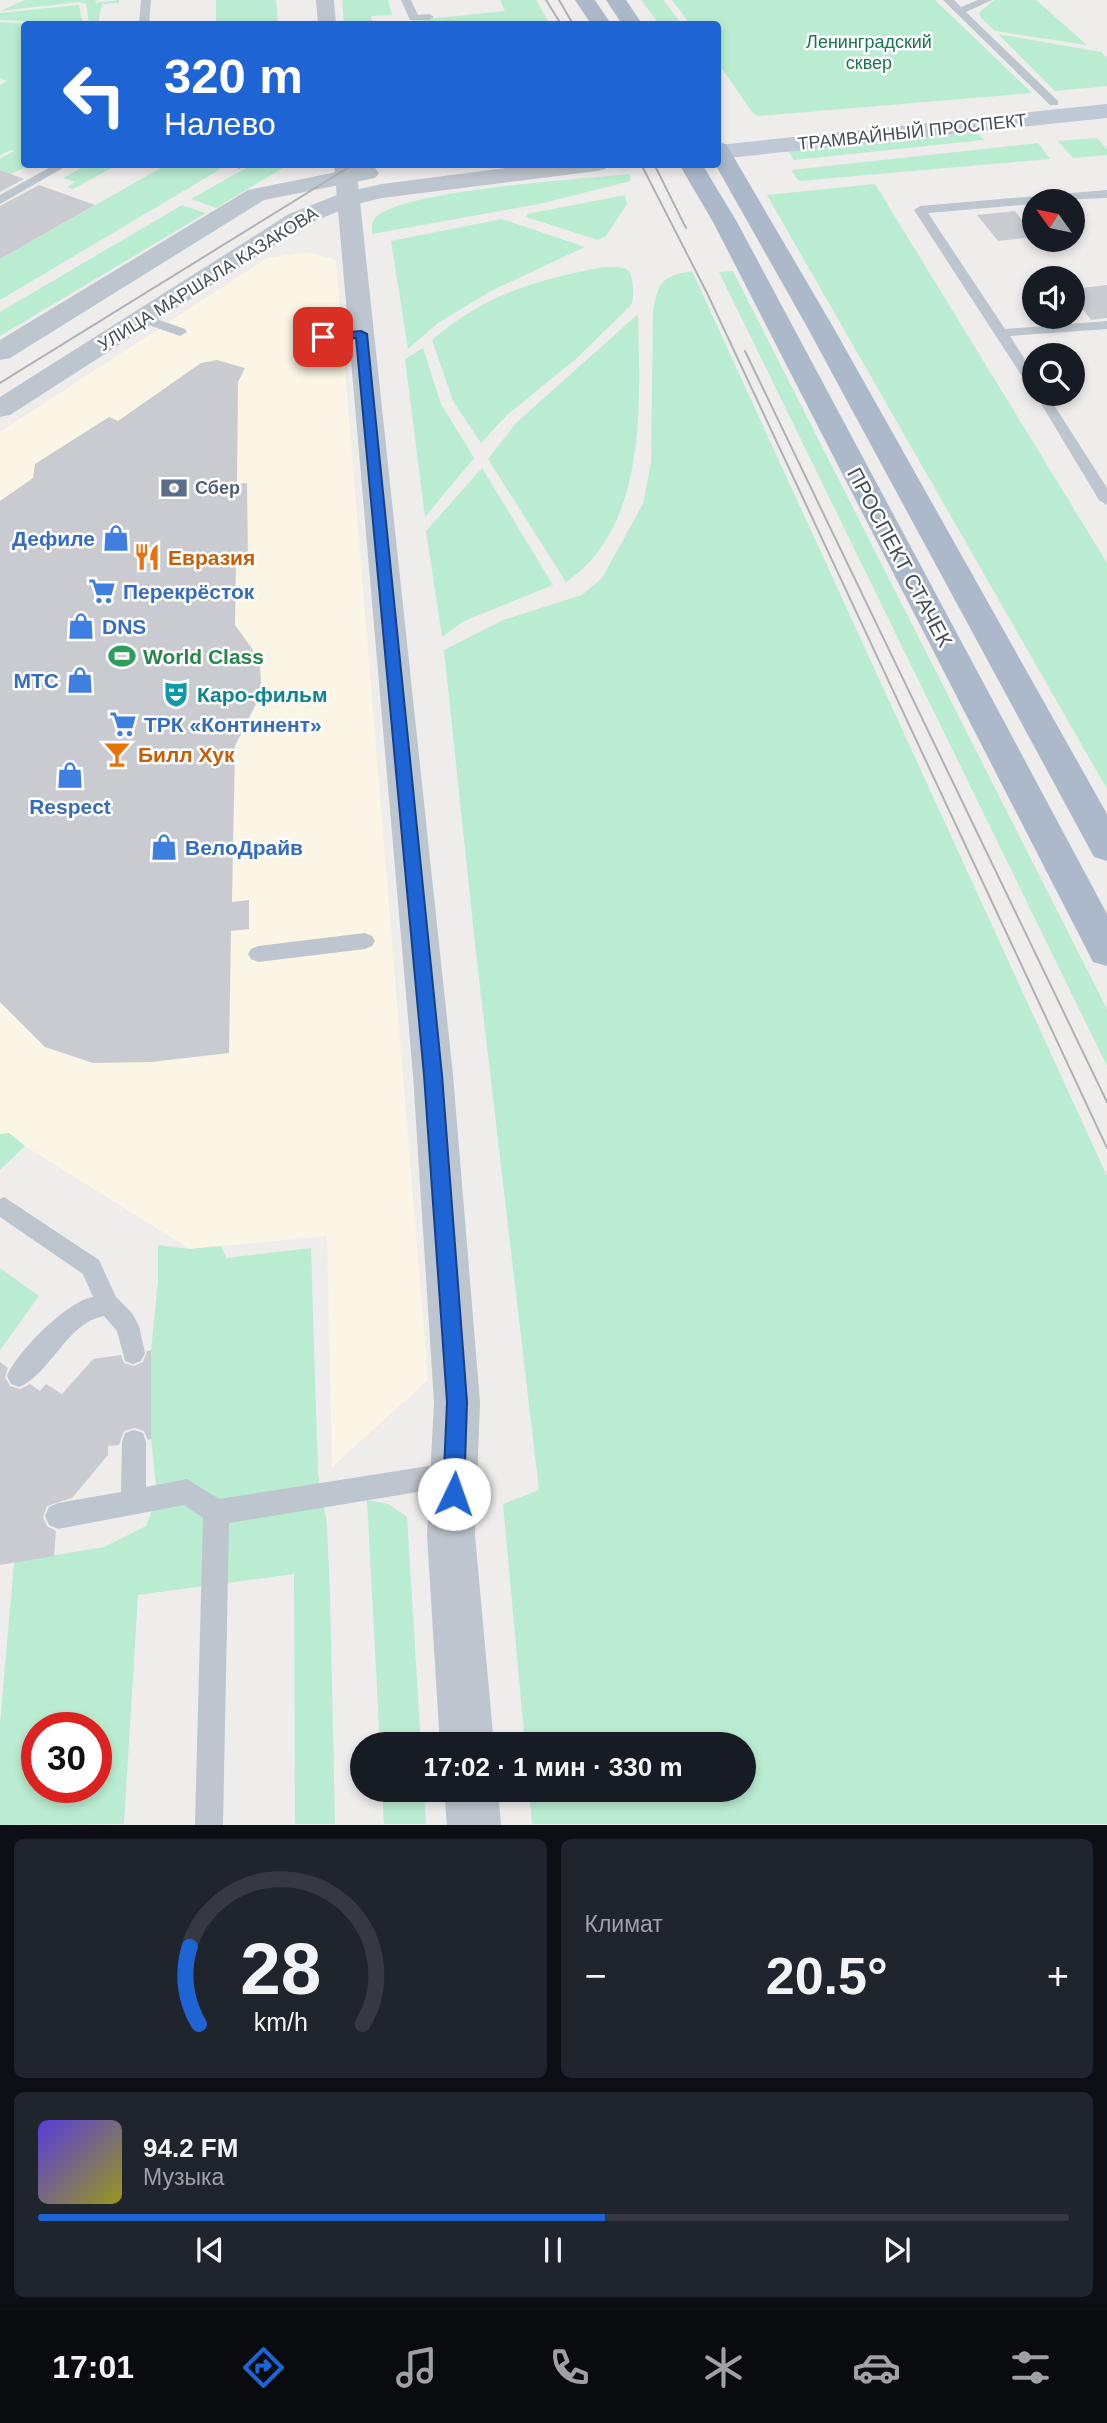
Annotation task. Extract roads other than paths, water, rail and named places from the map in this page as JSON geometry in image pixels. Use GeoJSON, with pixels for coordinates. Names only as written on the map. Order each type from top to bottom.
{"type":"FeatureCollection","features":[{"type":"Feature","properties":{"kind":"main road"},"geometry":{"type":"LineString","coordinates":[[584,0],[599,21]]}},
{"type":"Feature","properties":{"kind":"main road"},"geometry":{"type":"LineString","coordinates":[[616,0],[630,21]]}},
{"type":"Feature","properties":{"kind":"main road","name":"ТРАМВАЙНЫЙ ПРОСПЕКТ"},"geometry":{"type":"LineString","coordinates":[[721,148],[1107,97]]}},
{"type":"Feature","properties":{"kind":"main road","name":"ТРАМВАЙНЫЙ ПРОСПЕКТ"},"geometry":{"type":"LineString","coordinates":[[721,148],[1107,111]]}},
{"type":"Feature","properties":{"kind":"main road","name":"ПРОСПЕКТ СТАЧЕК"},"geometry":{"type":"LineString","coordinates":[[721,153],[819,324],[1107,847]]}},
{"type":"Feature","properties":{"kind":"main road","name":"ПРОСПЕКТ СТАЧЕК"},"geometry":{"type":"LineString","coordinates":[[692,168],[725,222],[1107,951]]}},
{"type":"Feature","properties":{"kind":"street"},"geometry":{"type":"LineString","coordinates":[[325,0],[327,21]]}},
{"type":"Feature","properties":{"kind":"street","name":"УЛИЦА МАРШАЛА КАЗАКОВА"},"geometry":{"type":"LineString","coordinates":[[2,348],[257,195],[427,168]]}},
{"type":"Feature","properties":{"kind":"street","name":"УЛИЦА МАРШАЛА КАЗАКОВА"},"geometry":{"type":"LineString","coordinates":[[0,409],[299,219],[348,179],[432,183],[562,168]]}},
{"type":"Feature","properties":{"kind":"street"},"geometry":{"type":"LineString","coordinates":[[348,179],[433,1075],[457,1402],[451,1535],[466,1732]]}},
{"type":"Feature","properties":{"kind":"street"},"geometry":{"type":"LineString","coordinates":[[472,1802],[474,1825]]}},
{"type":"Feature","properties":{"kind":"lane"},"geometry":{"type":"LineString","coordinates":[[144,21],[146,0]]}},
{"type":"Feature","properties":{"kind":"lane"},"geometry":{"type":"LineString","coordinates":[[406,0],[414,18],[429,17]]}},
{"type":"Feature","properties":{"kind":"lane"},"geometry":{"type":"LineString","coordinates":[[948,0],[1054,103]]}},
{"type":"Feature","properties":{"kind":"lane"},"geometry":{"type":"LineString","coordinates":[[960,11],[987,0]]}},
{"type":"Feature","properties":{"kind":"lane"},"geometry":{"type":"LineString","coordinates":[[0,200],[58,168]]}},
{"type":"Feature","properties":{"kind":"lane"},"geometry":{"type":"LineString","coordinates":[[1022,365],[920,210],[1107,194]]}},
{"type":"Feature","properties":{"kind":"lane"},"geometry":{"type":"LineString","coordinates":[[142,318],[180,332]]}},
{"type":"Feature","properties":{"kind":"lane"},"geometry":{"type":"LineString","coordinates":[[1003,334],[1107,325]]}},
{"type":"Feature","properties":{"kind":"lane"},"geometry":{"type":"LineString","coordinates":[[323,337],[361,334]]}},
{"type":"Feature","properties":{"kind":"lane"},"geometry":{"type":"LineString","coordinates":[[1048,406],[1102,485],[1107,500]]}},
{"type":"Feature","properties":{"kind":"lane"},"geometry":{"type":"LineString","coordinates":[[258,954],[365,941]]}},
{"type":"Feature","properties":{"kind":"lane"},"geometry":{"type":"LineString","coordinates":[[4,1207],[91,1266],[108,1305],[124,1317],[131,1334],[133,1353]]}},
{"type":"Feature","properties":{"kind":"lane"},"geometry":{"type":"LineString","coordinates":[[19,1376],[48,1343],[85,1309],[108,1305]]}},
{"type":"Feature","properties":{"kind":"lane"},"geometry":{"type":"LineString","coordinates":[[134,1442],[134,1503]]}},
{"type":"Feature","properties":{"kind":"lane"},"geometry":{"type":"LineString","coordinates":[[58,1516],[187,1492],[216,1512],[455,1474]]}},
{"type":"Feature","properties":{"kind":"lane"},"geometry":{"type":"LineString","coordinates":[[209,1825],[216,1512]]}},
{"type":"Feature","properties":{"kind":"tram line"},"geometry":{"type":"LineString","coordinates":[[546,0],[559,21]]}},
{"type":"Feature","properties":{"kind":"tram line"},"geometry":{"type":"LineString","coordinates":[[559,0],[571,21]]}},
{"type":"Feature","properties":{"kind":"tram line"},"geometry":{"type":"LineString","coordinates":[[0,383],[348,168]]}},
{"type":"Feature","properties":{"kind":"tram line"},"geometry":{"type":"LineString","coordinates":[[643,168],[708,295],[1107,1148]]}},
{"type":"Feature","properties":{"kind":"tram line"},"geometry":{"type":"LineString","coordinates":[[656,168],[686,228]]}},
{"type":"Feature","properties":{"kind":"tram line"},"geometry":{"type":"LineString","coordinates":[[745,351],[1107,1102]]}},
{"type":"Feature","properties":{"kind":"place","name":"Сбер"},"geometry":{"type":"Point","coordinates":[174,488]}},
{"type":"Feature","properties":{"kind":"place","name":"Дефиле"},"geometry":{"type":"Point","coordinates":[116,538]}},
{"type":"Feature","properties":{"kind":"place","name":"Евразия"},"geometry":{"type":"Point","coordinates":[147,557]}},
{"type":"Feature","properties":{"kind":"place","name":"Перекрёсток"},"geometry":{"type":"Point","coordinates":[102,591]}},
{"type":"Feature","properties":{"kind":"place","name":"DNS"},"geometry":{"type":"Point","coordinates":[81,626]}},
{"type":"Feature","properties":{"kind":"place","name":"World Class"},"geometry":{"type":"Point","coordinates":[122,656]}},
{"type":"Feature","properties":{"kind":"place","name":"МТС"},"geometry":{"type":"Point","coordinates":[80,680]}},
{"type":"Feature","properties":{"kind":"place","name":"Каро-фильм"},"geometry":{"type":"Point","coordinates":[176,694]}},
{"type":"Feature","properties":{"kind":"place","name":"ТРК «Континент»"},"geometry":{"type":"Point","coordinates":[123,724]}},
{"type":"Feature","properties":{"kind":"place","name":"Билл Хук"},"geometry":{"type":"Point","coordinates":[117,754]}},
{"type":"Feature","properties":{"kind":"place","name":"Respect"},"geometry":{"type":"Point","coordinates":[70,775]}},
{"type":"Feature","properties":{"kind":"place","name":"ВелоДрайв"},"geometry":{"type":"Point","coordinates":[164,847]}},
{"type":"Feature","properties":{"kind":"park label","name":"Ленинградский сквер"},"geometry":{"type":"Point","coordinates":[869,52]}}]}
